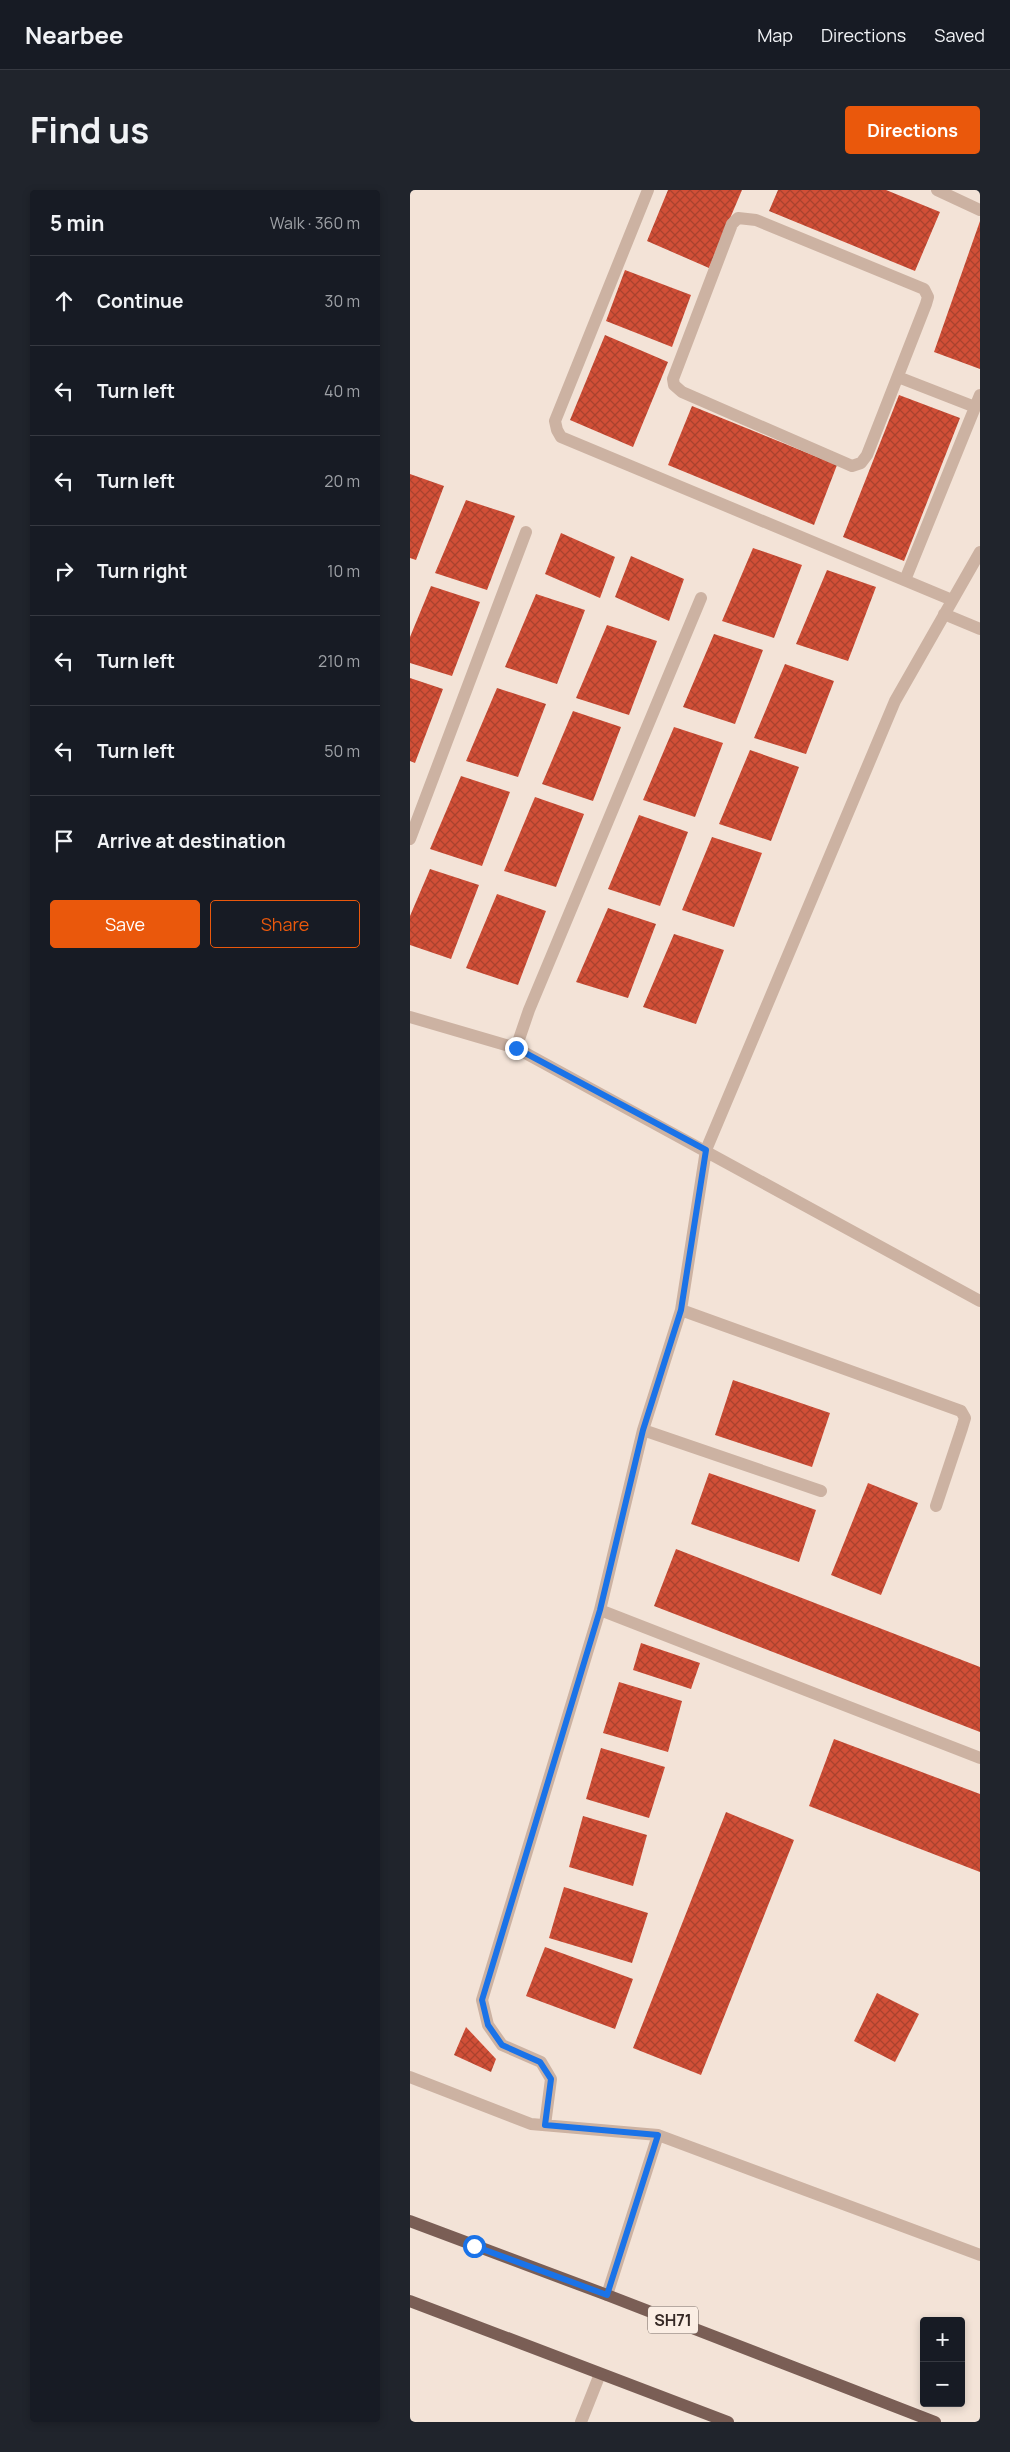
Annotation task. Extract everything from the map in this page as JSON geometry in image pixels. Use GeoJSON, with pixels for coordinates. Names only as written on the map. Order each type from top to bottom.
{"type":"FeatureCollection","features":[{"type":"Feature","properties":{"kind":"main road","name":"SH71"},"geometry":{"type":"LineString","coordinates":[[410,2222],[607,2295],[935,2422]]}},
{"type":"Feature","properties":{"kind":"main road"},"geometry":{"type":"LineString","coordinates":[[410,2301],[728,2422]]}},
{"type":"Feature","properties":{"kind":"street"},"geometry":{"type":"LineString","coordinates":[[648,190],[556,421],[557,430],[561,437],[952,600]]}},
{"type":"Feature","properties":{"kind":"street"},"geometry":{"type":"LineString","coordinates":[[936,190],[980,210]]}},
{"type":"Feature","properties":{"kind":"street"},"geometry":{"type":"LineString","coordinates":[[738,218],[756,220],[924,290],[928,297],[926,304],[898,377],[867,455],[861,463],[852,466],[682,392],[674,386],[673,379],[732,224],[738,218]]}},
{"type":"Feature","properties":{"kind":"street"},"geometry":{"type":"LineString","coordinates":[[898,377],[978,401],[905,580]]}},
{"type":"Feature","properties":{"kind":"street"},"geometry":{"type":"LineString","coordinates":[[410,839],[526,532]]}},
{"type":"Feature","properties":{"kind":"street"},"geometry":{"type":"LineString","coordinates":[[545,2125],[551,2079],[540,2062],[502,2045],[488,2025],[482,2000],[600,1610],[643,1430],[681,1310],[706,1150],[895,701],[980,552]]}},
{"type":"Feature","properties":{"kind":"street"},"geometry":{"type":"LineString","coordinates":[[516,1048],[530,1010],[701,598]]}},
{"type":"Feature","properties":{"kind":"street"},"geometry":{"type":"LineString","coordinates":[[944,614],[980,629]]}},
{"type":"Feature","properties":{"kind":"street"},"geometry":{"type":"LineString","coordinates":[[410,1016],[516,1048],[980,1301]]}},
{"type":"Feature","properties":{"kind":"street"},"geometry":{"type":"LineString","coordinates":[[681,1310],[961,1411],[964,1418],[962,1428],[936,1506]]}},
{"type":"Feature","properties":{"kind":"street"},"geometry":{"type":"LineString","coordinates":[[643,1430],[821,1491]]}},
{"type":"Feature","properties":{"kind":"street"},"geometry":{"type":"LineString","coordinates":[[600,1610],[980,1758]]}},
{"type":"Feature","properties":{"kind":"street"},"geometry":{"type":"LineString","coordinates":[[410,2077],[531,2124],[658,2135],[980,2254]]}},
{"type":"Feature","properties":{"kind":"street"},"geometry":{"type":"LineString","coordinates":[[607,2295],[658,2135]]}},
{"type":"Feature","properties":{"kind":"street"},"geometry":{"type":"LineString","coordinates":[[581,2422],[600,2374]]}},
{"type":"Feature","properties":{"kind":"building"},"geometry":{"type":"Polygon","coordinates":[[[668,190],[742,190],[709,268],[647,241],[668,190]]]}},
{"type":"Feature","properties":{"kind":"building"},"geometry":{"type":"Polygon","coordinates":[[[778,190],[886,190],[940,212],[915,271],[769,211],[778,190]]]}},
{"type":"Feature","properties":{"kind":"building"},"geometry":{"type":"Polygon","coordinates":[[[980,221],[980,369],[934,352],[980,221]]]}},
{"type":"Feature","properties":{"kind":"building"},"geometry":{"type":"Polygon","coordinates":[[[625,270],[691,295],[672,347],[606,321],[625,270]]]}},
{"type":"Feature","properties":{"kind":"building"},"geometry":{"type":"Polygon","coordinates":[[[605,335],[668,362],[633,447],[570,420],[605,335]]]}},
{"type":"Feature","properties":{"kind":"building"},"geometry":{"type":"Polygon","coordinates":[[[899,395],[960,418],[904,561],[843,537],[899,395]]]}},
{"type":"Feature","properties":{"kind":"building"},"geometry":{"type":"Polygon","coordinates":[[[692,406],[837,465],[814,525],[668,465],[692,406]]]}},
{"type":"Feature","properties":{"kind":"building"},"geometry":{"type":"Polygon","coordinates":[[[410,474],[444,486],[416,560],[410,558],[410,474]]]}},
{"type":"Feature","properties":{"kind":"building"},"geometry":{"type":"Polygon","coordinates":[[[466,500],[515,516],[487,590],[435,573],[466,500]]]}},
{"type":"Feature","properties":{"kind":"building"},"geometry":{"type":"Polygon","coordinates":[[[561,533],[615,557],[600,598],[545,574],[561,533]]]}},
{"type":"Feature","properties":{"kind":"building"},"geometry":{"type":"Polygon","coordinates":[[[753,548],[802,565],[774,638],[722,621],[753,548]]]}},
{"type":"Feature","properties":{"kind":"building"},"geometry":{"type":"Polygon","coordinates":[[[631,556],[684,579],[669,621],[615,597],[631,556]]]}},
{"type":"Feature","properties":{"kind":"building"},"geometry":{"type":"Polygon","coordinates":[[[827,570],[876,587],[848,661],[796,644],[827,570]]]}},
{"type":"Feature","properties":{"kind":"building"},"geometry":{"type":"Polygon","coordinates":[[[431,586],[480,602],[452,676],[410,663],[410,637],[431,586]]]}},
{"type":"Feature","properties":{"kind":"building"},"geometry":{"type":"Polygon","coordinates":[[[536,594],[585,610],[557,684],[505,667],[536,594]]]}},
{"type":"Feature","properties":{"kind":"building"},"geometry":{"type":"Polygon","coordinates":[[[607,625],[657,641],[629,715],[576,698],[607,625]]]}},
{"type":"Feature","properties":{"kind":"building"},"geometry":{"type":"Polygon","coordinates":[[[714,634],[763,650],[735,724],[683,707],[714,634]]]}},
{"type":"Feature","properties":{"kind":"building"},"geometry":{"type":"Polygon","coordinates":[[[785,664],[834,681],[806,754],[754,738],[785,664]]]}},
{"type":"Feature","properties":{"kind":"building"},"geometry":{"type":"Polygon","coordinates":[[[410,678],[443,689],[415,763],[410,761],[410,678]]]}},
{"type":"Feature","properties":{"kind":"building"},"geometry":{"type":"Polygon","coordinates":[[[497,688],[546,704],[518,777],[466,761],[497,688]]]}},
{"type":"Feature","properties":{"kind":"building"},"geometry":{"type":"Polygon","coordinates":[[[573,711],[621,727],[593,801],[542,784],[573,711]]]}},
{"type":"Feature","properties":{"kind":"building"},"geometry":{"type":"Polygon","coordinates":[[[674,727],[723,743],[695,817],[643,800],[674,727]]]}},
{"type":"Feature","properties":{"kind":"building"},"geometry":{"type":"Polygon","coordinates":[[[750,750],[799,767],[771,841],[719,824],[750,750]]]}},
{"type":"Feature","properties":{"kind":"building"},"geometry":{"type":"Polygon","coordinates":[[[461,776],[510,792],[482,866],[430,849],[461,776]]]}},
{"type":"Feature","properties":{"kind":"building"},"geometry":{"type":"Polygon","coordinates":[[[535,797],[584,814],[556,887],[504,871],[535,797]]]}},
{"type":"Feature","properties":{"kind":"building"},"geometry":{"type":"Polygon","coordinates":[[[639,815],[688,832],[660,906],[608,889],[639,815]]]}},
{"type":"Feature","properties":{"kind":"building"},"geometry":{"type":"Polygon","coordinates":[[[712,837],[762,853],[734,927],[682,910],[712,837]]]}},
{"type":"Feature","properties":{"kind":"building"},"geometry":{"type":"Polygon","coordinates":[[[430,869],[479,885],[451,959],[410,945],[410,916],[430,869]]]}},
{"type":"Feature","properties":{"kind":"building"},"geometry":{"type":"Polygon","coordinates":[[[497,894],[546,911],[518,985],[466,968],[497,894]]]}},
{"type":"Feature","properties":{"kind":"building"},"geometry":{"type":"Polygon","coordinates":[[[608,908],[656,924],[628,998],[576,982],[608,908]]]}},
{"type":"Feature","properties":{"kind":"building"},"geometry":{"type":"Polygon","coordinates":[[[674,934],[724,950],[696,1024],[643,1007],[674,934]]]}},
{"type":"Feature","properties":{"kind":"building"},"geometry":{"type":"Polygon","coordinates":[[[733,1380],[830,1413],[812,1467],[715,1435],[733,1380]]]}},
{"type":"Feature","properties":{"kind":"building"},"geometry":{"type":"Polygon","coordinates":[[[709,1473],[816,1510],[799,1562],[691,1524],[709,1473]]]}},
{"type":"Feature","properties":{"kind":"building"},"geometry":{"type":"Polygon","coordinates":[[[868,1483],[918,1503],[881,1595],[831,1575],[868,1483]]]}},
{"type":"Feature","properties":{"kind":"building"},"geometry":{"type":"Polygon","coordinates":[[[676,1549],[980,1667],[980,1732],[654,1606],[676,1549]]]}},
{"type":"Feature","properties":{"kind":"building"},"geometry":{"type":"Polygon","coordinates":[[[641,1643],[700,1663],[691,1689],[633,1670],[641,1643]]]}},
{"type":"Feature","properties":{"kind":"building"},"geometry":{"type":"Polygon","coordinates":[[[619,1682],[682,1701],[668,1752],[603,1733],[619,1682]]]}},
{"type":"Feature","properties":{"kind":"building"},"geometry":{"type":"Polygon","coordinates":[[[834,1739],[980,1794],[980,1872],[809,1806],[834,1739]]]}},
{"type":"Feature","properties":{"kind":"building"},"geometry":{"type":"Polygon","coordinates":[[[601,1748],[665,1767],[649,1818],[586,1799],[601,1748]]]}},
{"type":"Feature","properties":{"kind":"building"},"geometry":{"type":"Polygon","coordinates":[[[726,1812],[794,1840],[701,2075],[633,2048],[726,1812]]]}},
{"type":"Feature","properties":{"kind":"building"},"geometry":{"type":"Polygon","coordinates":[[[583,1816],[647,1835],[633,1886],[569,1867],[583,1816]]]}},
{"type":"Feature","properties":{"kind":"building"},"geometry":{"type":"Polygon","coordinates":[[[564,1887],[648,1913],[632,1963],[549,1938],[564,1887]]]}},
{"type":"Feature","properties":{"kind":"building"},"geometry":{"type":"Polygon","coordinates":[[[545,1947],[633,1979],[615,2029],[526,1996],[545,1947]]]}},
{"type":"Feature","properties":{"kind":"building"},"geometry":{"type":"Polygon","coordinates":[[[877,1993],[919,2014],[895,2062],[854,2041],[877,1993]]]}},
{"type":"Feature","properties":{"kind":"building"},"geometry":{"type":"Polygon","coordinates":[[[466,2027],[496,2059],[491,2072],[454,2055],[466,2027]]]}},
{"type":"Feature","properties":{"kind":"route"},"geometry":{"type":"LineString","coordinates":[[474,2246],[607,2295],[658,2135],[545,2125],[551,2079],[540,2062],[502,2045],[488,2025],[482,2000],[600,1610],[643,1430],[681,1310],[706,1150],[516,1048]]}}]}
